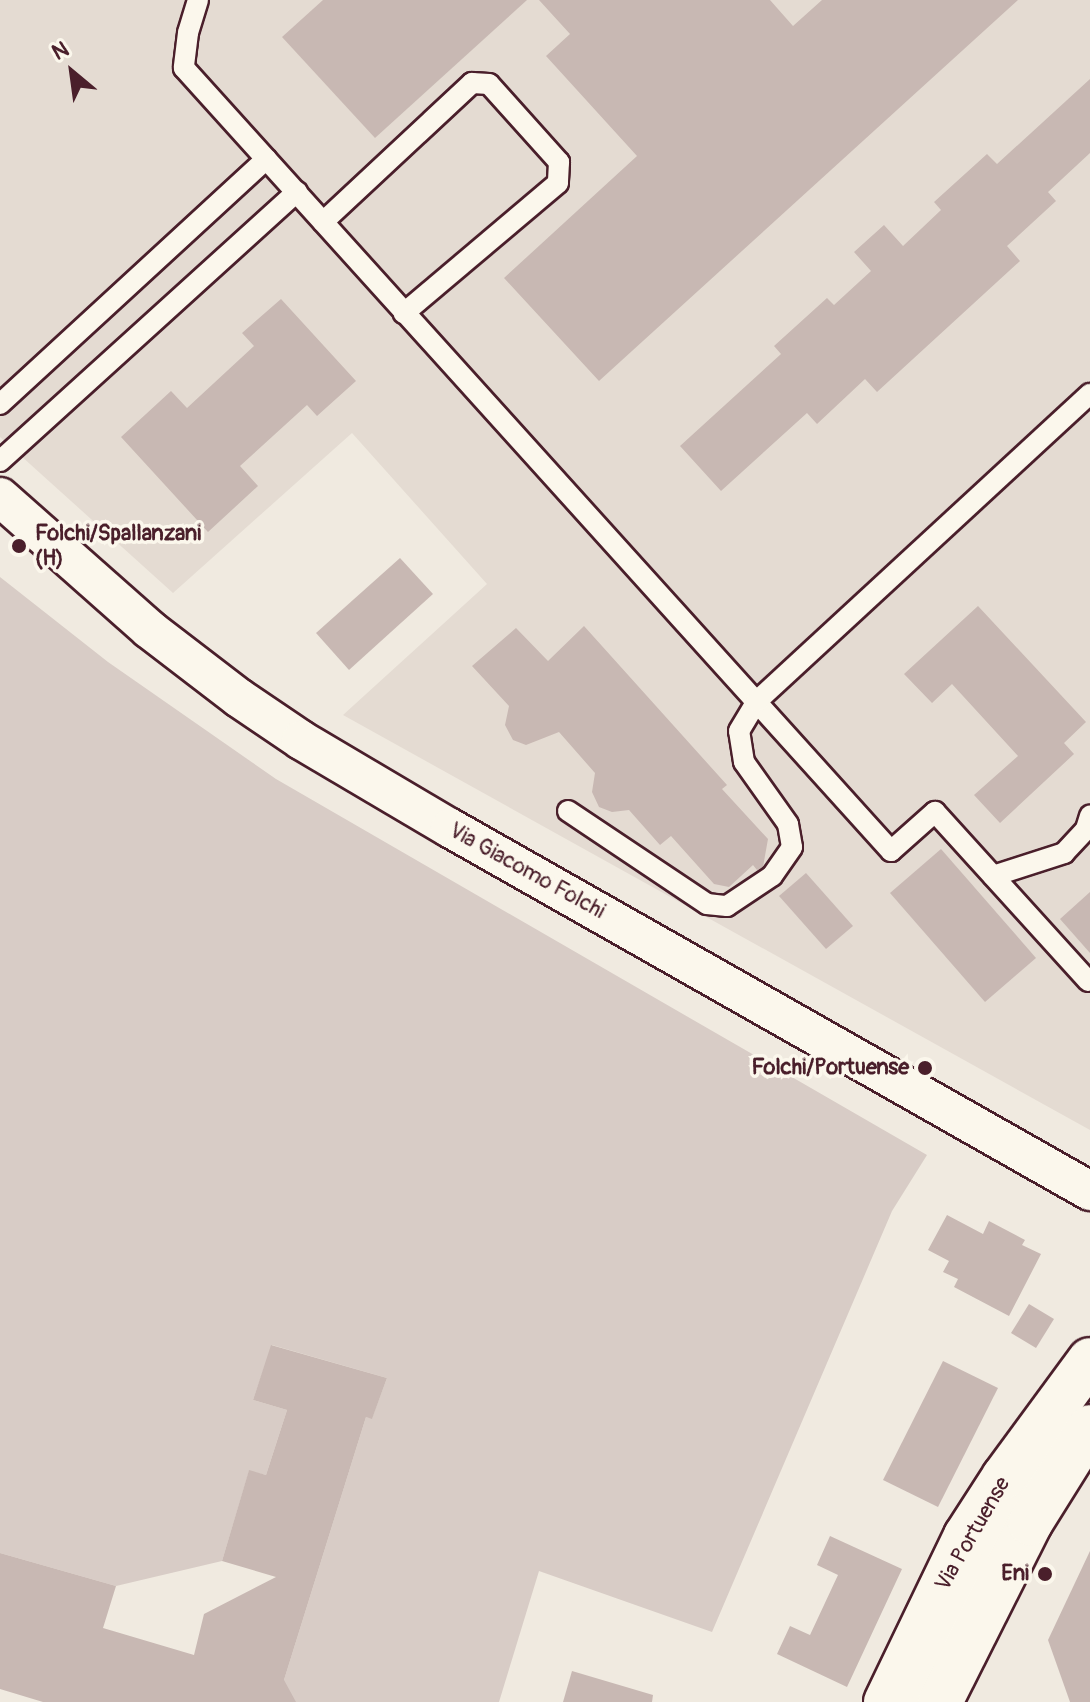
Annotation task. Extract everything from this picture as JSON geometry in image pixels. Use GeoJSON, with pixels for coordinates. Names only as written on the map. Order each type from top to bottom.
{"type":"FeatureCollection","features":[{"type":"Feature","properties":{"kind":"main road","name":"Via Portuense"},"geometry":{"type":"LineString","coordinates":[[886,1702],[966,1536],[1004,1477],[1085,1369]]}},
{"type":"Feature","properties":{"kind":"main road","name":"Via Portuense"},"geometry":{"type":"LineString","coordinates":[[940,1702],[1030,1523],[1090,1427]]}},
{"type":"Feature","properties":{"kind":"street","name":"Via Giacomo Folchi"},"geometry":{"type":"LineString","coordinates":[[0,497],[149,629],[239,698],[301,740],[450,828],[1090,1191]]}},
{"type":"Feature","properties":{"kind":"lane"},"geometry":{"type":"LineString","coordinates":[[198,0],[188,33],[184,68],[891,851],[935,812],[1088,981]]}},
{"type":"Feature","properties":{"kind":"lane"},"geometry":{"type":"LineString","coordinates":[[323,222],[472,83],[489,84],[559,162],[558,183],[404,313]]}},
{"type":"Feature","properties":{"kind":"lane"},"geometry":{"type":"LineString","coordinates":[[0,404],[266,159]]}},
{"type":"Feature","properties":{"kind":"lane"},"geometry":{"type":"LineString","coordinates":[[0,461],[297,192]]}},
{"type":"Feature","properties":{"kind":"lane"},"geometry":{"type":"LineString","coordinates":[[568,811],[707,904],[727,906],[772,876],[792,847],[788,824],[744,762],[739,731],[757,701],[1090,394]]}},
{"type":"Feature","properties":{"kind":"lane"},"geometry":{"type":"LineString","coordinates":[[993,876],[1064,853],[1086,829],[1090,816]]}},
{"type":"Feature","properties":{"kind":"lane","name":"Via Portuense"},"geometry":{"type":"LineString","coordinates":[[911,1702],[1085,1369]]}},
{"type":"Feature","properties":{"kind":"shaded area"},"geometry":{"type":"Polygon","coordinates":[[[0,0],[1090,0],[1090,1130],[343,715],[487,584],[352,433],[173,593],[0,437],[0,0]]]}},
{"type":"Feature","properties":{"kind":"shaded area"},"geometry":{"type":"Polygon","coordinates":[[[0,577],[108,662],[276,779],[927,1155],[892,1211],[712,1632],[539,1571],[499,1702],[283,1702],[284,1680],[366,1417],[372,1418],[387,1378],[272,1345],[253,1400],[287,1410],[266,1475],[249,1471],[222,1561],[116,1586],[0,1553],[0,577]]]}},
{"type":"Feature","properties":{"kind":"building"},"geometry":{"type":"Polygon","coordinates":[[[323,0],[527,0],[375,138],[282,37],[323,0]]]}},
{"type":"Feature","properties":{"kind":"building"},"geometry":{"type":"Polygon","coordinates":[[[539,0],[770,0],[793,26],[822,0],[1018,0],[599,381],[504,278],[637,156],[546,56],[570,34],[539,0]]]}},
{"type":"Feature","properties":{"kind":"building"},"geometry":{"type":"Polygon","coordinates":[[[1090,79],[1090,153],[1048,192],[1056,201],[1007,246],[1020,261],[877,392],[865,379],[817,424],[807,413],[721,491],[680,446],[781,354],[774,346],[827,298],[834,305],[871,271],[854,252],[884,225],[903,246],[941,210],[934,202],[987,154],[997,164],[1090,79]]]}},
{"type":"Feature","properties":{"kind":"building"},"geometry":{"type":"Polygon","coordinates":[[[281,299],[356,381],[317,416],[307,405],[240,466],[258,486],[208,532],[121,437],[171,391],[187,408],[254,346],[242,333],[281,299]]]}},
{"type":"Feature","properties":{"kind":"building"},"geometry":{"type":"Polygon","coordinates":[[[400,558],[433,594],[349,670],[316,633],[400,558]]]}},
{"type":"Feature","properties":{"kind":"building"},"geometry":{"type":"Polygon","coordinates":[[[978,606],[1086,722],[1064,743],[1074,754],[1000,823],[974,795],[1018,756],[952,684],[932,703],[904,674],[978,606]]]}},
{"type":"Feature","properties":{"kind":"building"},"geometry":{"type":"Polygon","coordinates":[[[584,626],[727,785],[722,789],[768,839],[763,867],[757,870],[753,865],[729,887],[714,884],[671,836],[660,845],[629,810],[612,812],[599,807],[592,792],[595,773],[559,732],[526,745],[513,740],[505,725],[509,706],[472,666],[516,628],[548,661],[584,626]]]}},
{"type":"Feature","properties":{"kind":"building"},"geometry":{"type":"Polygon","coordinates":[[[941,849],[1036,958],[985,1002],[890,893],[941,849]]]}},
{"type":"Feature","properties":{"kind":"building"},"geometry":{"type":"Polygon","coordinates":[[[806,873],[853,926],[826,949],[779,896],[806,873]]]}},
{"type":"Feature","properties":{"kind":"building"},"geometry":{"type":"Polygon","coordinates":[[[1090,892],[1090,953],[1060,919],[1090,892]]]}},
{"type":"Feature","properties":{"kind":"building"},"geometry":{"type":"Polygon","coordinates":[[[947,1215],[983,1234],[989,1221],[1025,1240],[1022,1245],[1041,1254],[1009,1316],[954,1287],[958,1279],[943,1272],[949,1261],[928,1250],[947,1215]]]}},
{"type":"Feature","properties":{"kind":"building"},"geometry":{"type":"Polygon","coordinates":[[[1029,1304],[1054,1319],[1036,1348],[1011,1333],[1029,1304]]]}},
{"type":"Feature","properties":{"kind":"building"},"geometry":{"type":"Polygon","coordinates":[[[271,1345],[387,1378],[372,1419],[366,1417],[284,1680],[296,1702],[43,1702],[0,1689],[0,1553],[116,1586],[103,1628],[194,1655],[204,1614],[276,1577],[222,1561],[249,1470],[266,1475],[287,1410],[253,1400],[271,1345]]]}},
{"type":"Feature","properties":{"kind":"building"},"geometry":{"type":"Polygon","coordinates":[[[943,1361],[998,1388],[938,1507],[883,1480],[943,1361]]]}},
{"type":"Feature","properties":{"kind":"building"},"geometry":{"type":"Polygon","coordinates":[[[830,1536],[902,1569],[847,1687],[777,1654],[790,1626],[810,1635],[838,1575],[817,1565],[830,1536]]]}},
{"type":"Feature","properties":{"kind":"building"},"geometry":{"type":"Polygon","coordinates":[[[1090,1551],[1090,1702],[1070,1702],[1048,1640],[1090,1551]]]}},
{"type":"Feature","properties":{"kind":"building"},"geometry":{"type":"Polygon","coordinates":[[[572,1671],[653,1695],[652,1702],[563,1702],[572,1671]]]}},
{"type":"Feature","properties":{"kind":"place","name":"Folchi/Spallanzani (H)"},"geometry":{"type":"Point","coordinates":[19,546]}},
{"type":"Feature","properties":{"kind":"place","name":"Folchi/Portuense"},"geometry":{"type":"Point","coordinates":[925,1068]}},
{"type":"Feature","properties":{"kind":"place","name":"Eni"},"geometry":{"type":"Point","coordinates":[1045,1574]}}]}
